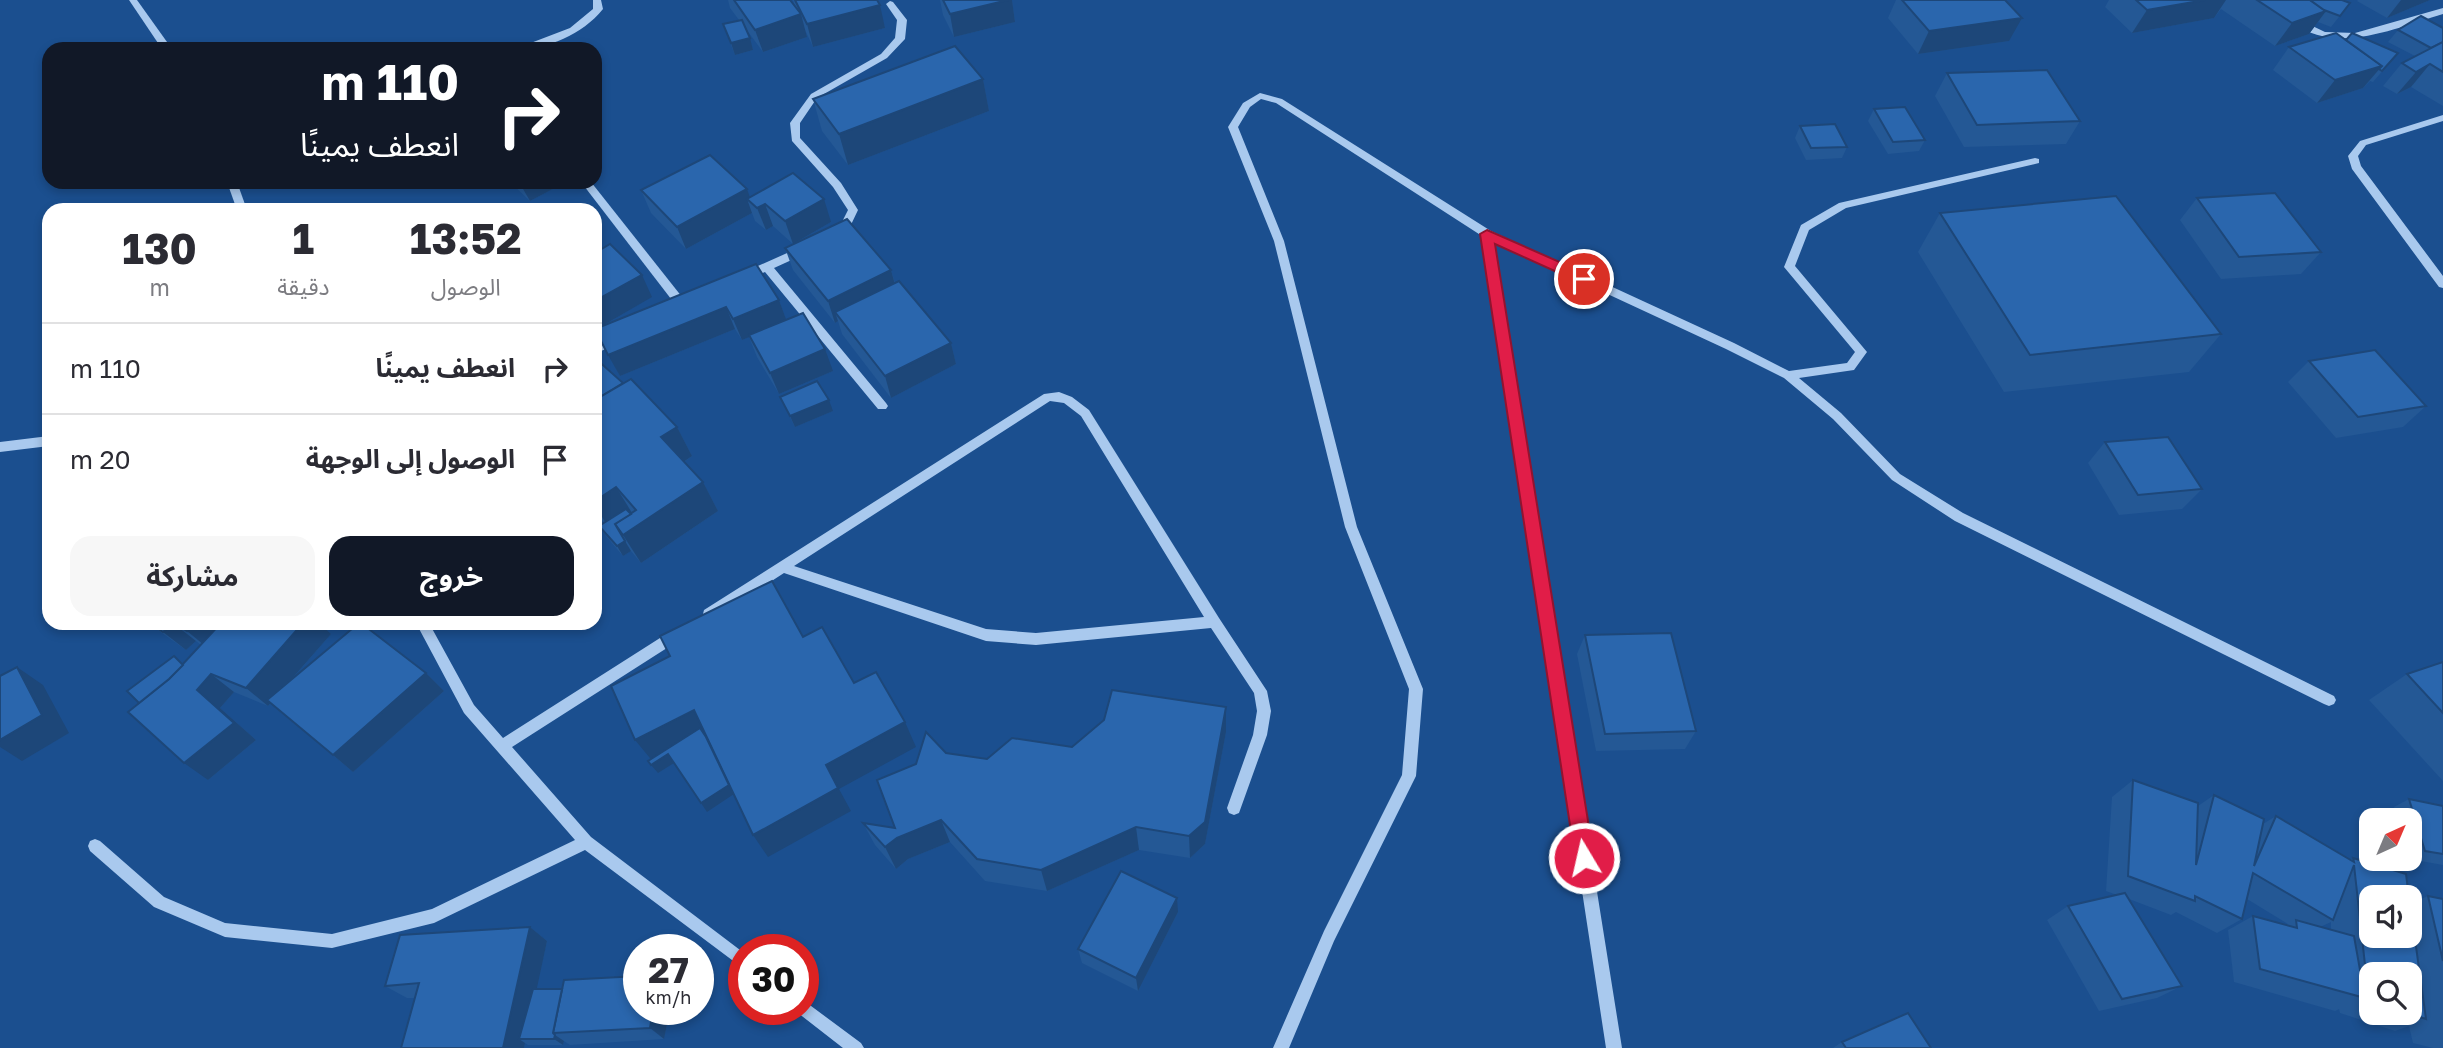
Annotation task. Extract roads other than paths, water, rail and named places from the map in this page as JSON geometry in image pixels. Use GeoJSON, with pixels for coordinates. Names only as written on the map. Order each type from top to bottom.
{"type":"FeatureCollection","features":[{"type":"Feature","properties":{"kind":"street"},"geometry":{"type":"LineString","coordinates":[[133,0],[162,42]]}},
{"type":"Feature","properties":{"kind":"street"},"geometry":{"type":"LineString","coordinates":[[548,42],[590,20],[598,9],[597,0]]}},
{"type":"Feature","properties":{"kind":"street"},"geometry":{"type":"LineString","coordinates":[[830,238],[844,228],[853,210],[836,185],[794,139],[795,123],[814,96],[884,56],[900,39],[902,20],[890,4]]}},
{"type":"Feature","properties":{"kind":"street"},"geometry":{"type":"LineString","coordinates":[[2290,19],[2323,35],[2355,36],[2443,11]]}},
{"type":"Feature","properties":{"kind":"street"},"geometry":{"type":"LineString","coordinates":[[1281,1048],[1329,936],[1409,776],[1416,688],[1352,527],[1279,241],[1233,127],[1246,105],[1260,96],[1279,102],[1487,234],[1788,375],[1837,416],[1896,477],[1959,517],[2329,700]]}},
{"type":"Feature","properties":{"kind":"street"},"geometry":{"type":"LineString","coordinates":[[2443,118],[2363,143],[2353,156],[2356,167],[2443,284]]}},
{"type":"Feature","properties":{"kind":"street"},"geometry":{"type":"LineString","coordinates":[[1788,375],[1850,367],[1861,352],[1789,267],[1805,228],[1843,205],[2035,161]]}},
{"type":"Feature","properties":{"kind":"street"},"geometry":{"type":"LineString","coordinates":[[591,189],[682,305]]}},
{"type":"Feature","properties":{"kind":"street"},"geometry":{"type":"LineString","coordinates":[[1487,234],[1614,1048]]}},
{"type":"Feature","properties":{"kind":"street"},"geometry":{"type":"LineString","coordinates":[[730,283],[817,244]]}},
{"type":"Feature","properties":{"kind":"street"},"geometry":{"type":"LineString","coordinates":[[767,267],[882,406]]}},
{"type":"Feature","properties":{"kind":"street"},"geometry":{"type":"LineString","coordinates":[[670,312],[694,300]]}},
{"type":"Feature","properties":{"kind":"street"},"geometry":{"type":"LineString","coordinates":[[602,346],[632,331]]}},
{"type":"Feature","properties":{"kind":"street"},"geometry":{"type":"LineString","coordinates":[[502,746],[1048,397],[1060,395],[1070,399],[1085,413],[1214,622],[1260,691],[1264,711],[1260,735],[1234,808]]}},
{"type":"Feature","properties":{"kind":"street"},"geometry":{"type":"LineString","coordinates":[[0,447],[42,442]]}},
{"type":"Feature","properties":{"kind":"street"},"geometry":{"type":"LineString","coordinates":[[782,567],[986,635],[1036,639],[1214,622]]}},
{"type":"Feature","properties":{"kind":"street"},"geometry":{"type":"LineString","coordinates":[[426,630],[470,709],[586,842],[728,950]]}},
{"type":"Feature","properties":{"kind":"street"},"geometry":{"type":"LineString","coordinates":[[95,846],[159,902],[225,930],[331,941],[435,916],[586,842]]}},
{"type":"Feature","properties":{"kind":"street"},"geometry":{"type":"LineString","coordinates":[[819,1019],[856,1048]]}}]}
